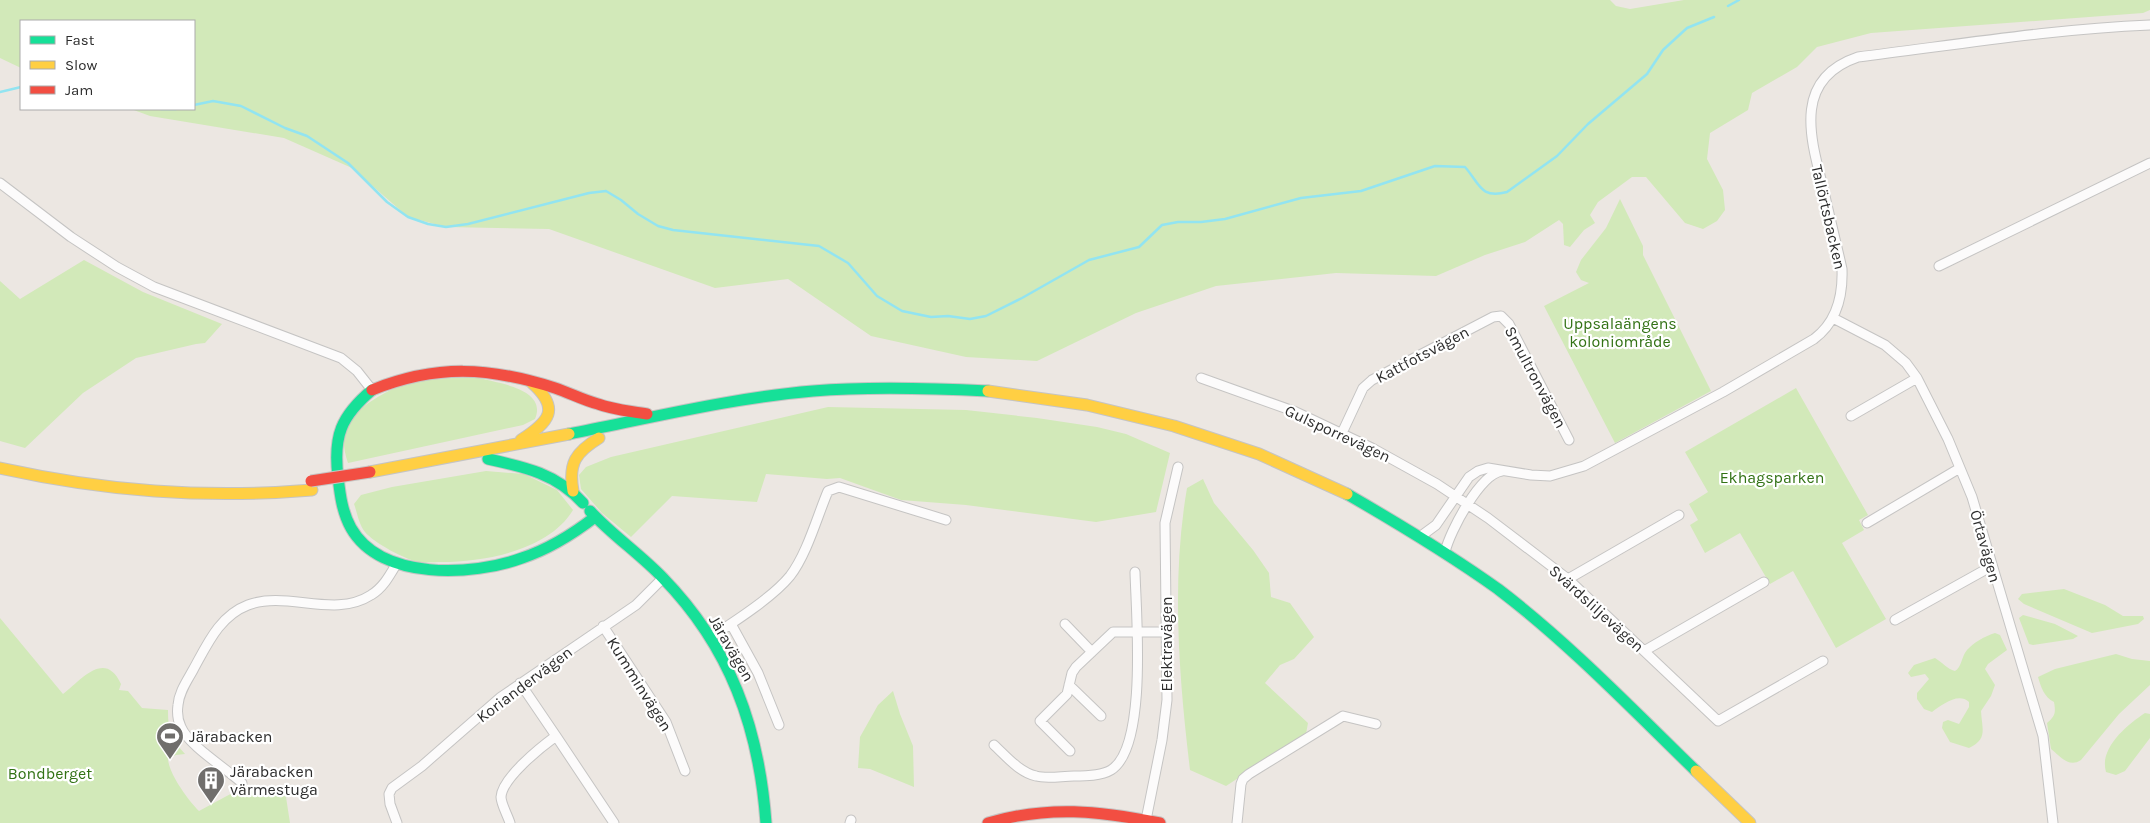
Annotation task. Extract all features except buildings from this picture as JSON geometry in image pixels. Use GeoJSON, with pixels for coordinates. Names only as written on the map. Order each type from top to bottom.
{"type":"FeatureCollection","features":[{"type":"Feature","properties":{"kind":"main road"},"geometry":{"type":"LineString","coordinates":[[595,517],[582,528],[551,545],[514,561],[466,570],[421,568],[397,563],[373,552],[356,536],[342,508],[335,455],[336,441],[342,422],[349,411],[372,390],[404,377],[448,370],[492,373],[554,388],[603,406],[659,416]]}},
{"type":"Feature","properties":{"kind":"main road"},"geometry":{"type":"LineString","coordinates":[[517,444],[544,424],[550,415],[548,401],[540,389],[532,383]]}},
{"type":"Feature","properties":{"kind":"main road"},"geometry":{"type":"LineString","coordinates":[[370,477],[517,444],[659,416],[772,396],[855,388],[936,387],[1000,391],[1089,404],[1146,418],[1268,457],[1344,491],[1445,552],[1498,589],[1548,630],[1750,823]]}},
{"type":"Feature","properties":{"kind":"main road"},"geometry":{"type":"LineString","coordinates":[[0,468],[76,484],[129,492],[223,496],[370,477],[488,459],[724,413],[798,402],[856,397],[936,396],[998,400],[1132,423],[1266,466],[1345,503],[1412,541],[1472,582],[1517,616],[1737,823]]}},
{"type":"Feature","properties":{"kind":"main road"},"geometry":{"type":"LineString","coordinates":[[573,491],[570,475],[574,461],[584,448],[599,438]]}},
{"type":"Feature","properties":{"kind":"main road"},"geometry":{"type":"LineString","coordinates":[[0,458],[75,475],[142,483],[220,487],[311,485]]}},
{"type":"Feature","properties":{"kind":"main road","name":"Järavägen"},"geometry":{"type":"LineString","coordinates":[[488,459],[541,472],[573,491],[595,517],[663,578],[711,637],[744,701],[759,754],[766,823]]}},
{"type":"Feature","properties":{"kind":"main road"},"geometry":{"type":"LineString","coordinates":[[988,823],[1032,812],[1064,809],[1100,811],[1160,823]]}},
{"type":"Feature","properties":{"kind":"street","name":"Tallörtsbacken"},"geometry":{"type":"LineString","coordinates":[[1421,536],[1436,524],[1469,477],[1478,471],[1488,468],[1550,476],[1568,472],[1600,459],[1723,392],[1821,334],[1833,318],[1843,288],[1842,269],[1813,148],[1809,118],[1812,104],[1818,91],[1825,79],[1834,70],[1858,57],[2099,27],[2150,25]]}},
{"type":"Feature","properties":{"kind":"street"},"geometry":{"type":"LineString","coordinates":[[1939,266],[2150,163]]}},
{"type":"Feature","properties":{"kind":"street"},"geometry":{"type":"LineString","coordinates":[[0,183],[71,237],[117,267],[154,287],[341,358],[358,371],[372,390]]}},
{"type":"Feature","properties":{"kind":"street","name":"Kattfotsvägen"},"geometry":{"type":"LineString","coordinates":[[1342,433],[1363,388],[1372,380],[1493,317],[1501,316]]}},
{"type":"Feature","properties":{"kind":"street","name":"Smultronvägen"},"geometry":{"type":"LineString","coordinates":[[1501,316],[1509,324],[1569,440]]}},
{"type":"Feature","properties":{"kind":"street","name":"Örtavägen"},"geometry":{"type":"LineString","coordinates":[[1833,318],[1896,353],[1917,378],[1948,439],[1972,497],[2043,736],[2053,823]]}},
{"type":"Feature","properties":{"kind":"street","name":"Gulsporrevägen"},"geometry":{"type":"LineString","coordinates":[[1201,378],[1296,412],[1342,433],[1409,467],[1468,505]]}},
{"type":"Feature","properties":{"kind":"street"},"geometry":{"type":"LineString","coordinates":[[1851,416],[1917,378]]}},
{"type":"Feature","properties":{"kind":"street","name":"Elektravägen"},"geometry":{"type":"LineString","coordinates":[[1146,820],[1162,740],[1167,700],[1165,523],[1178,467]]}},
{"type":"Feature","properties":{"kind":"street"},"geometry":{"type":"LineString","coordinates":[[1867,523],[1960,468]]}},
{"type":"Feature","properties":{"kind":"street"},"geometry":{"type":"LineString","coordinates":[[1445,552],[1450,535],[1488,477],[1504,470]]}},
{"type":"Feature","properties":{"kind":"street"},"geometry":{"type":"LineString","coordinates":[[711,637],[732,624],[789,577],[798,564],[828,491],[831,488],[839,487],[946,520]]}},
{"type":"Feature","properties":{"kind":"street","name":"Svärdsliljevägen"},"geometry":{"type":"LineString","coordinates":[[1468,505],[1520,541],[1568,579],[1718,721],[1823,661]]}},
{"type":"Feature","properties":{"kind":"street"},"geometry":{"type":"LineString","coordinates":[[1568,579],[1679,515]]}},
{"type":"Feature","properties":{"kind":"street"},"geometry":{"type":"LineString","coordinates":[[242,783],[192,742],[181,728],[178,718],[177,707],[182,692],[213,633],[236,611],[260,601],[275,599],[349,604],[362,600],[379,588],[397,563]]}},
{"type":"Feature","properties":{"kind":"street"},"geometry":{"type":"LineString","coordinates":[[1895,620],[1992,566]]}},
{"type":"Feature","properties":{"kind":"street"},"geometry":{"type":"LineString","coordinates":[[994,744],[1015,765],[1035,776],[1086,776],[1110,770],[1122,758],[1127,750],[1136,705],[1135,572]]}},
{"type":"Feature","properties":{"kind":"street","name":"Koriandervägen"},"geometry":{"type":"LineString","coordinates":[[397,823],[390,804],[389,794],[392,788],[422,766],[501,696],[636,605],[663,578]]}},
{"type":"Feature","properties":{"kind":"street"},"geometry":{"type":"LineString","coordinates":[[1644,650],[1764,582]]}},
{"type":"Feature","properties":{"kind":"street"},"geometry":{"type":"LineString","coordinates":[[732,624],[758,673],[779,726]]}},
{"type":"Feature","properties":{"kind":"street"},"geometry":{"type":"LineString","coordinates":[[1065,624],[1092,652]]}},
{"type":"Feature","properties":{"kind":"street","name":"Kumminvägen"},"geometry":{"type":"LineString","coordinates":[[603,626],[666,722],[685,771]]}},
{"type":"Feature","properties":{"kind":"street"},"geometry":{"type":"LineString","coordinates":[[1070,751],[1040,721],[1067,694],[1072,673],[1076,667],[1113,632],[1166,632]]}},
{"type":"Feature","properties":{"kind":"street"},"geometry":{"type":"LineString","coordinates":[[520,683],[614,823]]}},
{"type":"Feature","properties":{"kind":"street"},"geometry":{"type":"LineString","coordinates":[[1069,685],[1101,716]]}},
{"type":"Feature","properties":{"kind":"street"},"geometry":{"type":"LineString","coordinates":[[1237,823],[1241,784],[1243,779],[1249,774],[1343,716],[1376,724]]}},
{"type":"Feature","properties":{"kind":"street"},"geometry":{"type":"LineString","coordinates":[[510,823],[501,798],[505,784],[541,747],[556,736]]}},
{"type":"Feature","properties":{"kind":"green space"},"geometry":{"type":"Polygon","coordinates":[[[0,0],[1610,0],[1616,6],[1630,9],[1684,0],[2150,0],[2150,10],[2143,13],[1871,33],[1817,47],[1797,67],[1752,93],[1748,110],[1710,133],[1707,159],[1723,190],[1725,210],[1717,221],[1703,229],[1685,223],[1646,177],[1632,177],[1598,202],[1590,215],[1595,223],[1584,230],[1570,247],[1564,245],[1563,224],[1559,220],[1525,242],[1485,255],[1436,276],[1336,273],[1216,286],[1136,313],[1037,361],[966,357],[871,336],[788,279],[715,288],[549,229],[446,227],[408,217],[352,168],[284,138],[150,116],[134,110],[195,110],[195,20],[20,20],[20,68],[0,58],[0,0]]]}},
{"type":"Feature","properties":{"kind":"green space","name":"Uppsalaängens koloniområde"},"geometry":{"type":"Polygon","coordinates":[[[1620,199],[1643,246],[1643,255],[1711,391],[1615,443],[1544,306],[1589,283],[1581,280],[1576,272],[1581,260],[1606,228],[1620,199]]]}},
{"type":"Feature","properties":{"kind":"green space"},"geometry":{"type":"Polygon","coordinates":[[[84,260],[143,292],[222,324],[205,343],[136,358],[83,393],[25,448],[0,441],[0,281],[20,299],[84,260]]]}},
{"type":"Feature","properties":{"kind":"green space"},"geometry":{"type":"Polygon","coordinates":[[[475,377],[507,385],[527,394],[534,400],[537,409],[535,419],[523,425],[348,463],[345,453],[344,436],[354,416],[373,400],[384,393],[418,381],[475,377]]]}},
{"type":"Feature","properties":{"kind":"green space","name":"Ekhagsparken"},"geometry":{"type":"Polygon","coordinates":[[[1796,388],[1868,515],[1859,520],[1864,530],[1842,543],[1886,619],[1836,648],[1793,571],[1770,584],[1740,533],[1705,553],[1690,525],[1698,520],[1689,504],[1708,492],[1685,452],[1796,388]]]}},
{"type":"Feature","properties":{"kind":"green space"},"geometry":{"type":"Polygon","coordinates":[[[828,407],[966,410],[1037,418],[1097,427],[1126,434],[1170,453],[1156,512],[1096,522],[966,505],[901,500],[840,478],[827,479],[766,474],[757,502],[672,496],[631,537],[602,513],[581,489],[579,475],[586,467],[611,457],[828,407]]]}},
{"type":"Feature","properties":{"kind":"green space"},"geometry":{"type":"Polygon","coordinates":[[[486,471],[524,474],[557,490],[573,510],[562,524],[532,544],[515,551],[477,560],[413,561],[375,541],[361,526],[354,504],[361,495],[392,487],[486,471]]]}},
{"type":"Feature","properties":{"kind":"green space"},"geometry":{"type":"Polygon","coordinates":[[[1203,479],[1214,503],[1253,550],[1269,573],[1271,597],[1290,603],[1314,637],[1294,659],[1280,665],[1265,683],[1308,723],[1306,734],[1226,786],[1190,770],[1180,664],[1178,594],[1182,523],[1187,488],[1203,479]]]}},
{"type":"Feature","properties":{"kind":"green space"},"geometry":{"type":"Polygon","coordinates":[[[2064,589],[2105,605],[2123,616],[2143,616],[2144,619],[2138,624],[2092,633],[2024,604],[2018,599],[2022,594],[2064,589]]]}},
{"type":"Feature","properties":{"kind":"green space"},"geometry":{"type":"Polygon","coordinates":[[[2023,615],[2055,624],[2078,636],[2073,639],[2029,644],[2019,618],[2023,615]]]}},
{"type":"Feature","properties":{"kind":"green space","name":"Bondberget"},"geometry":{"type":"Polygon","coordinates":[[[0,618],[63,694],[85,675],[100,668],[108,669],[115,674],[121,684],[119,690],[128,691],[142,708],[168,710],[171,734],[185,754],[176,755],[168,759],[169,765],[180,786],[199,811],[236,791],[270,788],[286,797],[290,823],[0,823],[0,618]]]}},
{"type":"Feature","properties":{"kind":"green space"},"geometry":{"type":"Polygon","coordinates":[[[1995,633],[2000,635],[2007,650],[1988,664],[1985,669],[1995,685],[1991,696],[1981,711],[1983,728],[1981,737],[1975,745],[1969,748],[1950,742],[1942,728],[1943,722],[1948,720],[1959,724],[1969,707],[1969,702],[1960,698],[1945,703],[1932,712],[1924,709],[1917,699],[1917,693],[1929,679],[1925,674],[1911,677],[1908,673],[1914,665],[1935,658],[1949,669],[1955,671],[1970,647],[1995,633]]]}},
{"type":"Feature","properties":{"kind":"green space"},"geometry":{"type":"Polygon","coordinates":[[[2116,654],[2132,659],[2150,661],[2150,685],[2119,714],[2081,760],[2073,763],[2069,762],[2051,749],[2047,723],[2054,714],[2054,702],[2045,695],[2038,677],[2055,669],[2116,654]]]}},
{"type":"Feature","properties":{"kind":"green space"},"geometry":{"type":"Polygon","coordinates":[[[893,691],[913,746],[914,787],[870,769],[858,768],[860,737],[878,705],[893,691]]]}},
{"type":"Feature","properties":{"kind":"green space"},"geometry":{"type":"Polygon","coordinates":[[[2145,713],[2150,714],[2150,738],[2125,771],[2116,775],[2106,772],[2107,754],[2116,738],[2145,713]]]}},
{"type":"Feature","properties":{"kind":"waterway"},"geometry":{"type":"LineString","coordinates":[[1728,6],[1739,0]]}},
{"type":"Feature","properties":{"kind":"waterway"},"geometry":{"type":"LineString","coordinates":[[195,105],[213,101],[241,106],[285,128],[307,136],[348,163],[387,202],[408,217],[428,224],[446,227],[468,224],[589,193],[606,191],[658,226],[673,230],[819,246],[848,263],[877,296],[902,311],[931,317],[948,316],[970,319],[986,316],[1089,260],[1139,247],[1162,225],[1225,219],[1301,198],[1361,191],[1435,166],[1465,167],[1486,192],[1498,194],[1507,192],[1557,156],[1588,124],[1647,74],[1663,50],[1687,28],[1714,17]]}},
{"type":"Feature","properties":{"kind":"waterway"},"geometry":{"type":"LineString","coordinates":[[0,92],[20,87]]}},
{"type":"Feature","properties":{"kind":"traffic: fast"},"geometry":{"type":"LineString","coordinates":[[569,434],[721,403],[782,394],[857,388],[988,391]]}},
{"type":"Feature","properties":{"kind":"traffic: fast"},"geometry":{"type":"LineString","coordinates":[[372,390],[346,418],[338,438],[337,463],[343,509],[348,522],[365,545],[383,558],[405,566],[429,570],[479,568],[502,564],[551,546],[595,517]]}},
{"type":"Feature","properties":{"kind":"traffic: fast"},"geometry":{"type":"LineString","coordinates":[[488,459],[515,465],[551,478],[573,493],[583,503]]}},
{"type":"Feature","properties":{"kind":"traffic: fast"},"geometry":{"type":"LineString","coordinates":[[1347,494],[1405,528],[1498,589],[1550,631],[1696,771]]}},
{"type":"Feature","properties":{"kind":"traffic: fast"},"geometry":{"type":"LineString","coordinates":[[590,511],[663,578],[686,604],[706,632],[723,661],[737,690],[748,721],[756,754],[766,823]]}},
{"type":"Feature","properties":{"kind":"traffic: slow"},"geometry":{"type":"LineString","coordinates":[[521,440],[539,427],[548,414],[549,408],[546,400],[532,383]]}},
{"type":"Feature","properties":{"kind":"traffic: slow"},"geometry":{"type":"LineString","coordinates":[[988,391],[1087,405],[1174,426],[1259,454],[1347,494]]}},
{"type":"Feature","properties":{"kind":"traffic: slow"},"geometry":{"type":"LineString","coordinates":[[370,472],[569,434]]}},
{"type":"Feature","properties":{"kind":"traffic: slow"},"geometry":{"type":"LineString","coordinates":[[573,491],[572,473],[576,459],[585,448],[599,438]]}},
{"type":"Feature","properties":{"kind":"traffic: slow"},"geometry":{"type":"LineString","coordinates":[[0,468],[78,482],[155,491],[232,494],[312,490]]}},
{"type":"Feature","properties":{"kind":"traffic: slow"},"geometry":{"type":"LineString","coordinates":[[1696,771],[1750,823]]}},
{"type":"Feature","properties":{"kind":"traffic: jam"},"geometry":{"type":"LineString","coordinates":[[372,390],[419,376],[463,371],[508,376],[531,381],[604,406],[647,414]]}},
{"type":"Feature","properties":{"kind":"traffic: jam"},"geometry":{"type":"LineString","coordinates":[[311,481],[370,472]]}},
{"type":"Feature","properties":{"kind":"traffic: jam"},"geometry":{"type":"LineString","coordinates":[[988,823],[1010,817],[1053,812],[1116,815],[1160,823]]}},
{"type":"Feature","properties":{"kind":"place","name":"Järabacken"},"geometry":{"type":"Point","coordinates":[170,760]}},
{"type":"Feature","properties":{"kind":"place","name":"Järabacken värmestuga"},"geometry":{"type":"Point","coordinates":[211,804]}}]}
